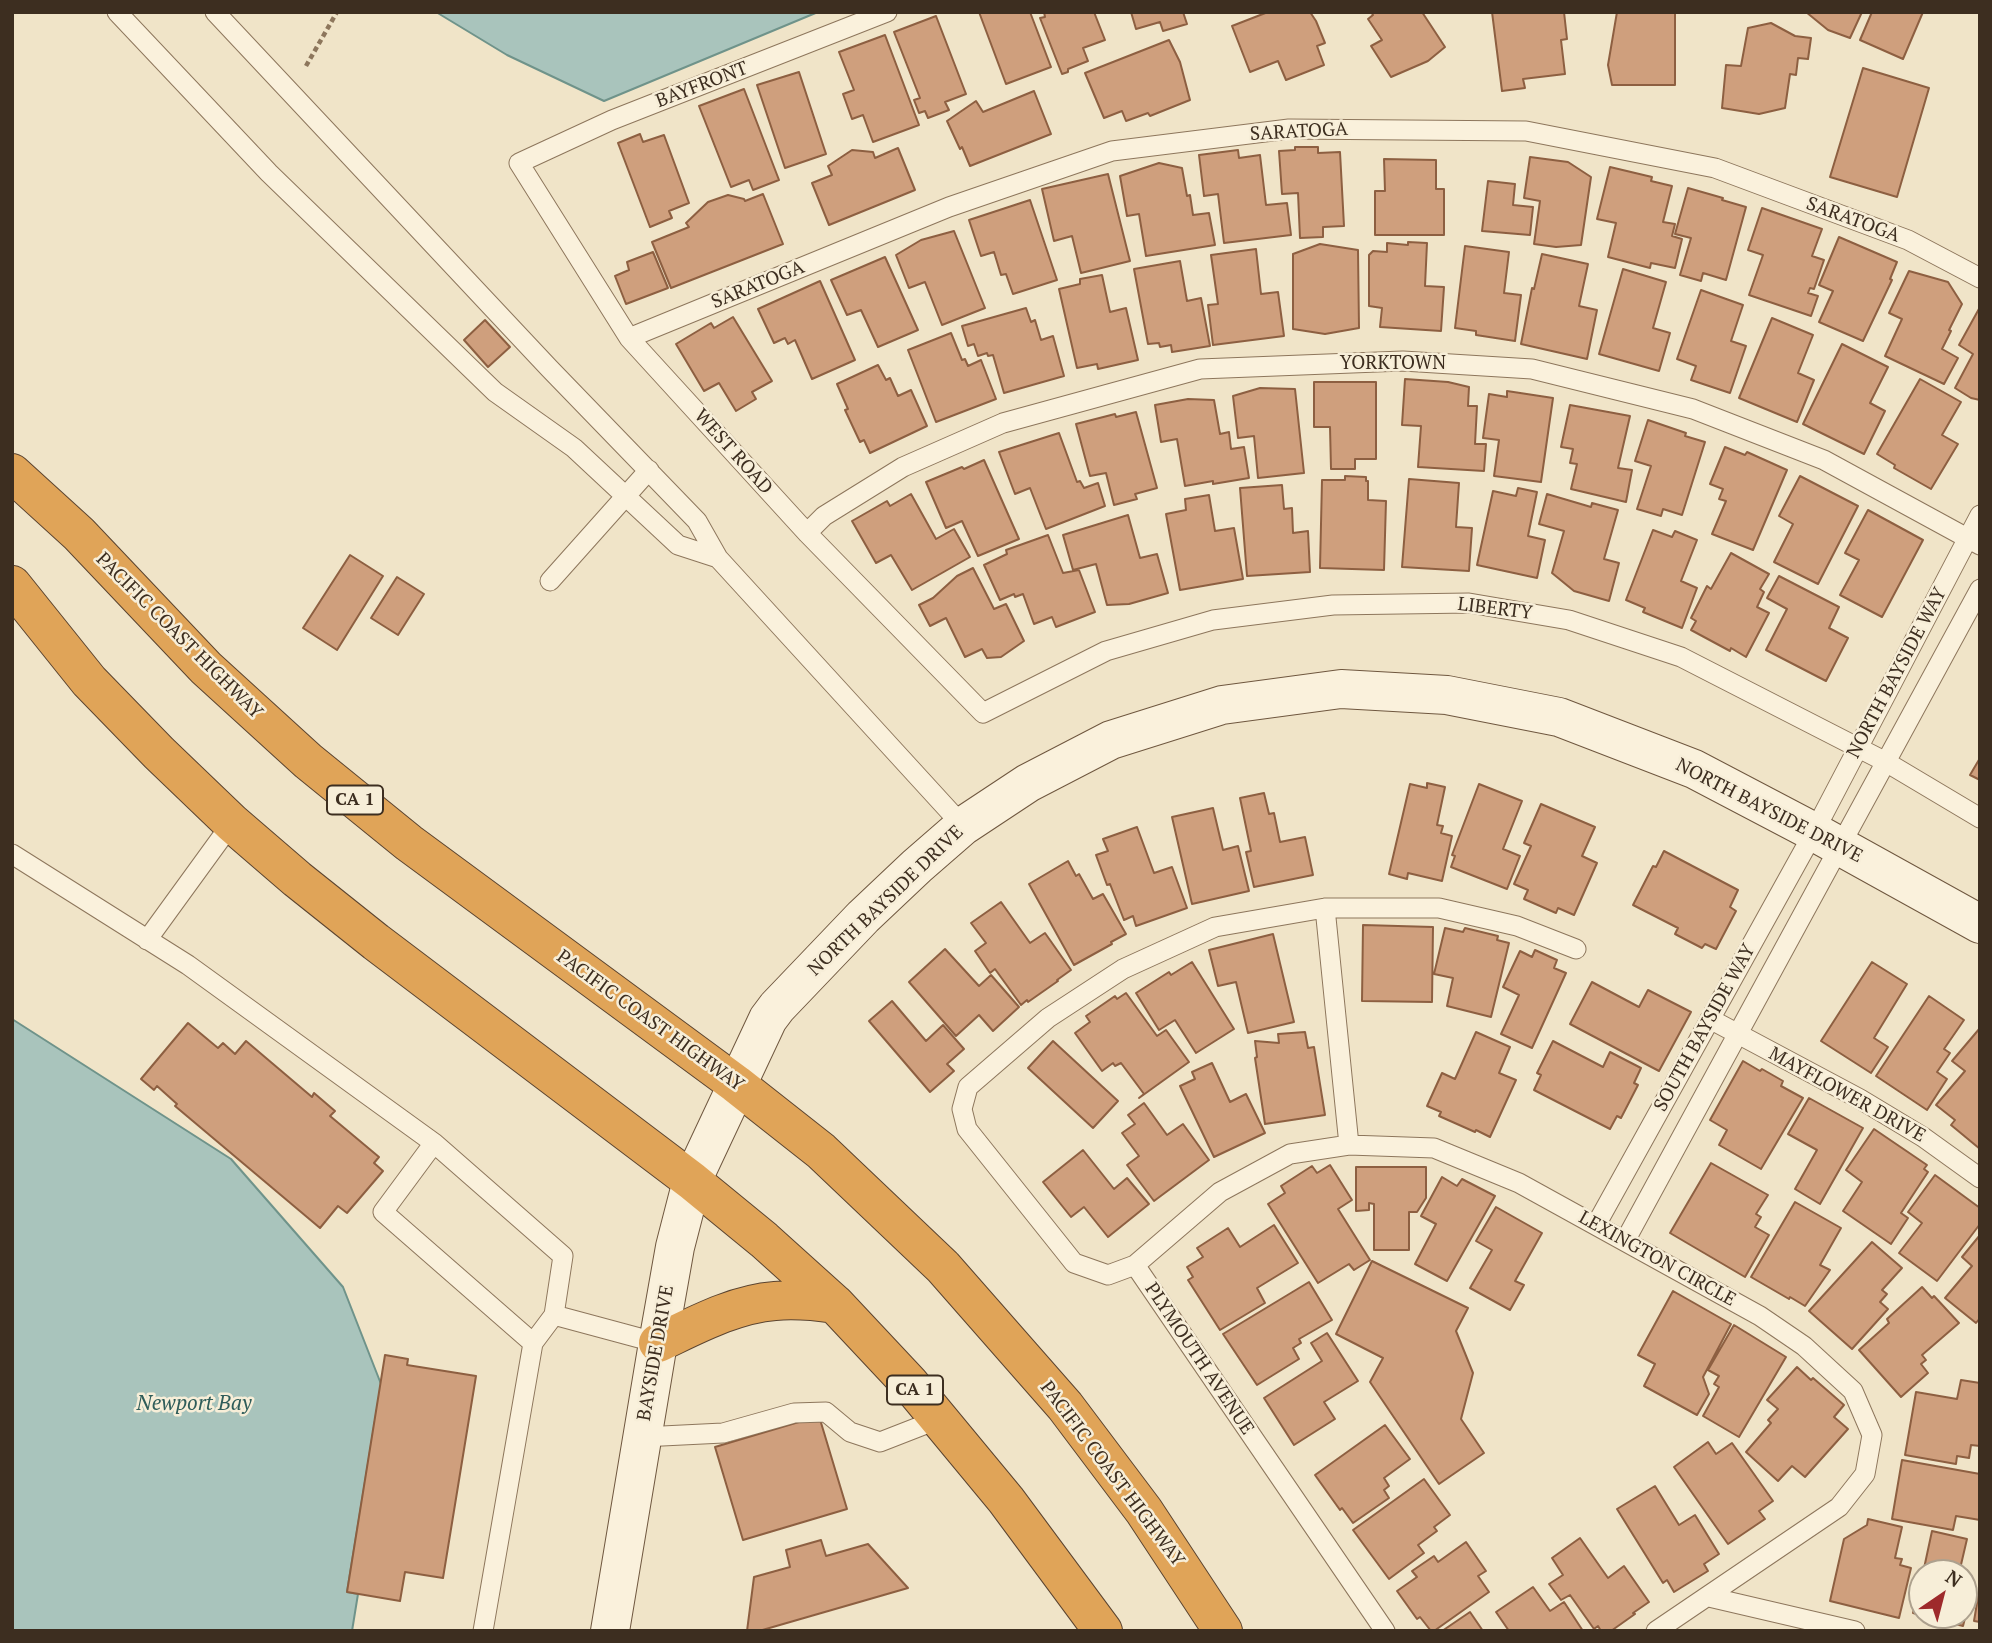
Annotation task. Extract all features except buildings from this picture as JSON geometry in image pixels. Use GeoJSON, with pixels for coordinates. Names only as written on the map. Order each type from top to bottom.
{"type":"FeatureCollection","features":[{"type":"Feature","properties":{"kind":"highway","name":"PACIFIC COAST HIGHWAY"},"geometry":{"type":"LineString","coordinates":[[12,473],[79,534],[206,668],[308,761],[408,843],[736,1084],[821,1151],[951,1276],[1065,1406],[1144,1511],[1223,1631]]}},
{"type":"Feature","properties":{"kind":"highway","name":"CA 1"},"geometry":{"type":"LineString","coordinates":[[12,585],[89,681],[232,823],[376,942],[692,1181],[764,1240],[835,1304],[910,1384],[1006,1500],[1103,1631]]}},
{"type":"Feature","properties":{"kind":"highway"},"geometry":{"type":"LineString","coordinates":[[657,1343],[718,1315],[772,1301],[804,1300],[835,1304]]}},
{"type":"Feature","properties":{"kind":"street","name":"NORTH BAYSIDE DRIVE"},"geometry":{"type":"LineString","coordinates":[[736,1084],[768,1019],[777,1007],[863,917],[963,825],[1028,783],[1111,740],[1222,705],[1341,689],[1447,695],[1559,717],[1694,769],[1980,924]]}},
{"type":"Feature","properties":{"kind":"street","name":"BAYSIDE DRIVE"},"geometry":{"type":"LineString","coordinates":[[610,1631],[675,1247],[692,1181],[736,1084]]}},
{"type":"Feature","properties":{"kind":"lane"},"geometry":{"type":"LineString","coordinates":[[117,12],[269,173],[495,392],[574,448],[678,545],[718,558]]}},
{"type":"Feature","properties":{"kind":"lane"},"geometry":{"type":"LineString","coordinates":[[215,12],[549,368],[697,521],[718,558],[963,825]]}},
{"type":"Feature","properties":{"kind":"lane","name":"BAYFRONT"},"geometry":{"type":"LineString","coordinates":[[519,163],[612,120],[887,12]]}},
{"type":"Feature","properties":{"kind":"lane","name":"SARATOGA"},"geometry":{"type":"LineString","coordinates":[[629,338],[949,207],[1112,151],[1289,129],[1526,131],[1715,169],[1908,240],[1980,278]]}},
{"type":"Feature","properties":{"kind":"lane","name":"WEST ROAD"},"geometry":{"type":"LineString","coordinates":[[519,163],[629,338],[807,533],[983,713]]}},
{"type":"Feature","properties":{"kind":"lane","name":"YORKTOWN"},"geometry":{"type":"LineString","coordinates":[[807,533],[824,516],[903,467],[1016,419],[1200,369],[1403,361],[1532,369],[1693,409],[1824,460],[1974,542]]}},
{"type":"Feature","properties":{"kind":"lane"},"geometry":{"type":"LineString","coordinates":[[550,581],[649,470]]}},
{"type":"Feature","properties":{"kind":"lane","name":"NORTH BAYSIDE WAY"},"geometry":{"type":"LineString","coordinates":[[1826,839],[1857,748],[1974,542],[1980,515]]}},
{"type":"Feature","properties":{"kind":"lane","name":"NORTH BAYSIDE WAY"},"geometry":{"type":"LineString","coordinates":[[1826,839],[1886,762],[1980,589]]}},
{"type":"Feature","properties":{"kind":"lane","name":"LIBERTY"},"geometry":{"type":"LineString","coordinates":[[983,713],[1106,651],[1213,620],[1333,605],[1469,603],[1569,620],[1681,657],[1886,762],[1980,818]]}},
{"type":"Feature","properties":{"kind":"lane"},"geometry":{"type":"LineString","coordinates":[[147,940],[232,823]]}},
{"type":"Feature","properties":{"kind":"lane","name":"SOUTH BAYSIDE WAY"},"geometry":{"type":"LineString","coordinates":[[1595,1225],[1710,1019],[1826,839]]}},
{"type":"Feature","properties":{"kind":"lane","name":"SOUTH BAYSIDE WAY"},"geometry":{"type":"LineString","coordinates":[[1625,1241],[1737,1034],[1826,839]]}},
{"type":"Feature","properties":{"kind":"lane"},"geometry":{"type":"LineString","coordinates":[[12,854],[188,965],[434,1143],[563,1256],[554,1315],[533,1343],[483,1631]]}},
{"type":"Feature","properties":{"kind":"lane"},"geometry":{"type":"LineString","coordinates":[[1349,1145],[1325,908],[1439,908],[1517,926],[1576,949]]}},
{"type":"Feature","properties":{"kind":"lane","name":"PLYMOUTH AVENUE"},"geometry":{"type":"LineString","coordinates":[[1325,908],[1215,927],[1122,969],[1048,1018],[968,1087],[962,1109],[967,1129],[1074,1263],[1108,1275],[1135,1265],[1385,1631]]}},
{"type":"Feature","properties":{"kind":"lane","name":"MAYFLOWER DRIVE"},"geometry":{"type":"LineString","coordinates":[[1710,1019],[1860,1099],[1923,1137],[1980,1178]]}},
{"type":"Feature","properties":{"kind":"lane"},"geometry":{"type":"LineString","coordinates":[[434,1143],[383,1212],[533,1343]]}},
{"type":"Feature","properties":{"kind":"lane","name":"LEXINGTON CIRCLE"},"geometry":{"type":"LineString","coordinates":[[1135,1265],[1220,1192],[1290,1154],[1349,1145],[1434,1148],[1520,1183],[1760,1316],[1804,1346],[1853,1391],[1872,1435],[1864,1474],[1839,1507],[1657,1631]]}},
{"type":"Feature","properties":{"kind":"lane"},"geometry":{"type":"LineString","coordinates":[[554,1315],[657,1343]]}},
{"type":"Feature","properties":{"kind":"lane"},"geometry":{"type":"LineString","coordinates":[[642,1437],[723,1433],[794,1413],[826,1412],[850,1432],[880,1442],[939,1419]]}},
{"type":"Feature","properties":{"kind":"lane"},"geometry":{"type":"LineString","coordinates":[[1709,1597],[1855,1631]]}},
{"type":"Feature","properties":{"kind":"path"},"geometry":{"type":"LineString","coordinates":[[291,92],[337,12]]}},
{"type":"Feature","properties":{"kind":"water"},"geometry":{"type":"Polygon","coordinates":[[[436,12],[818,12],[604,101],[507,55],[436,12]]]}},
{"type":"Feature","properties":{"kind":"water","name":"Newport Bay"},"geometry":{"type":"Polygon","coordinates":[[[12,1019],[231,1159],[343,1287],[381,1384],[347,1592],[358,1594],[352,1631],[12,1631],[12,1019]]]}}]}
